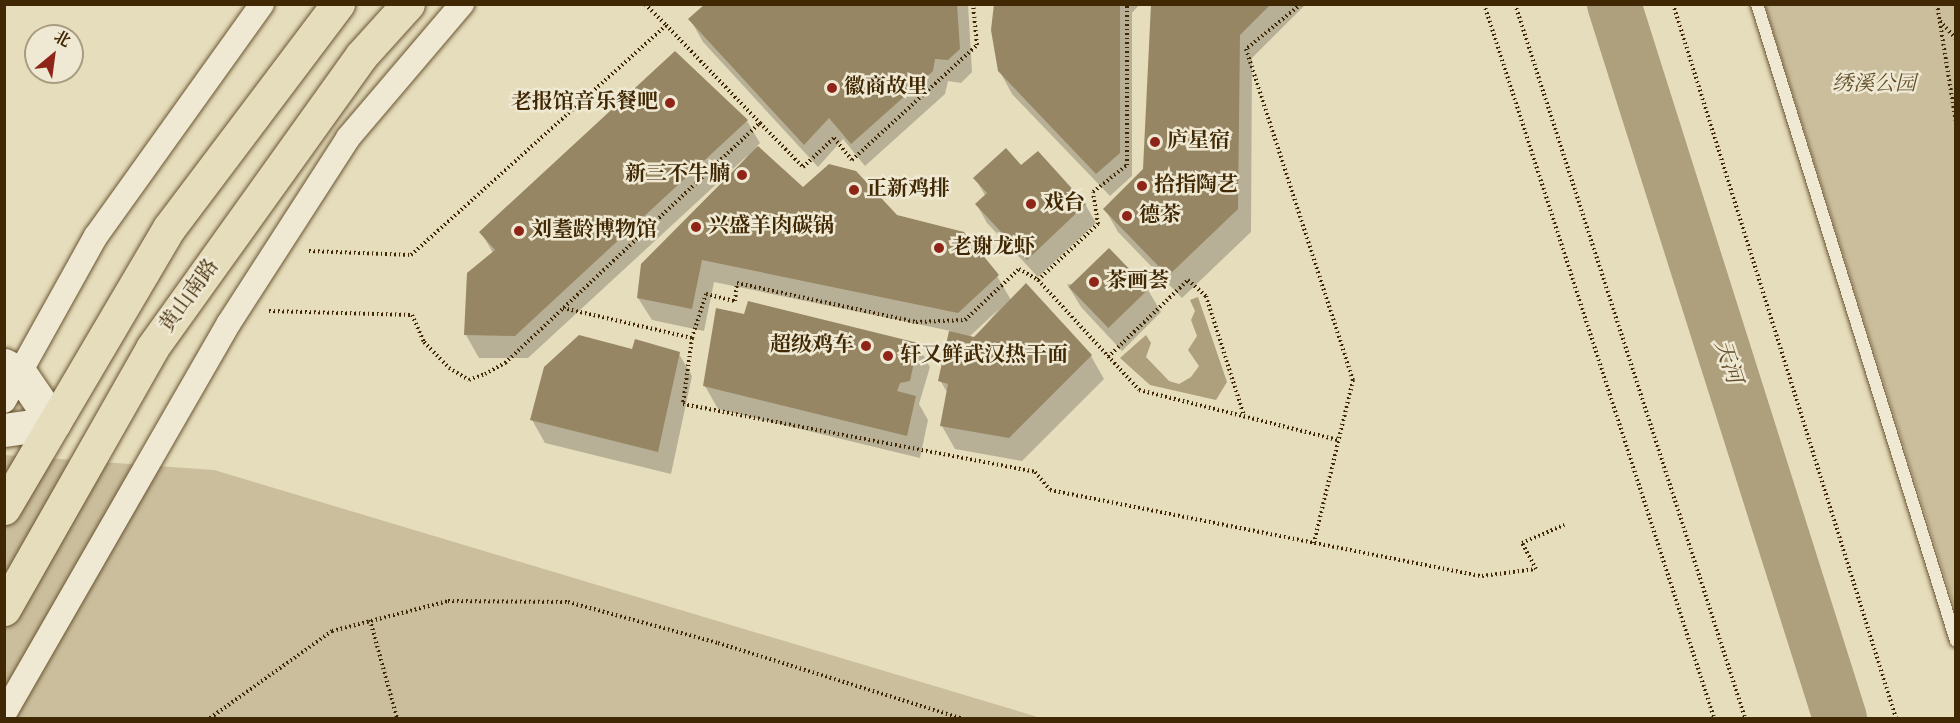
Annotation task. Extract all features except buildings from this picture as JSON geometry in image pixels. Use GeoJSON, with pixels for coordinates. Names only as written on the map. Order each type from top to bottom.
{"type":"FeatureCollection","features":[{"type":"Feature","properties":{"kind":"main road"},"geometry":{"type":"LineString","coordinates":[[4,508],[169,228],[338,4]]}},
{"type":"Feature","properties":{"kind":"main road","name":"黄山南路"},"geometry":{"type":"LineString","coordinates":[[4,609],[152,348],[361,56],[408,4]]}},
{"type":"Feature","properties":{"kind":"main road"},"geometry":{"type":"LineString","coordinates":[[10,380],[54,423]]}},
{"type":"Feature","properties":{"kind":"main road"},"geometry":{"type":"LineString","coordinates":[[4,430],[54,423]]}},
{"type":"Feature","properties":{"kind":"street"},"geometry":{"type":"LineString","coordinates":[[10,380],[96,236],[262,4]]}},
{"type":"Feature","properties":{"kind":"street"},"geometry":{"type":"LineString","coordinates":[[4,714],[206,362],[348,138],[462,4]]}},
{"type":"Feature","properties":{"kind":"lane"},"geometry":{"type":"LineString","coordinates":[[1757,4],[1956,641]]}},
{"type":"Feature","properties":{"kind":"path"},"geometry":{"type":"LineString","coordinates":[[645,4],[803,167],[834,138],[852,160],[977,45],[973,4]]}},
{"type":"Feature","properties":{"kind":"path"},"geometry":{"type":"LineString","coordinates":[[1038,280],[1098,224],[1093,192],[1127,165],[1127,4]]}},
{"type":"Feature","properties":{"kind":"path"},"geometry":{"type":"LineString","coordinates":[[1301,4],[1246,49],[1353,380],[1314,543]]}},
{"type":"Feature","properties":{"kind":"path"},"geometry":{"type":"LineString","coordinates":[[1484,4],[1714,718]]}},
{"type":"Feature","properties":{"kind":"path"},"geometry":{"type":"LineString","coordinates":[[1515,4],[1745,718]]}},
{"type":"Feature","properties":{"kind":"path"},"geometry":{"type":"LineString","coordinates":[[1673,4],[1896,718]]}},
{"type":"Feature","properties":{"kind":"path"},"geometry":{"type":"LineString","coordinates":[[1937,4],[1956,122]]}},
{"type":"Feature","properties":{"kind":"path"},"geometry":{"type":"LineString","coordinates":[[1940,20],[1956,39]]}},
{"type":"Feature","properties":{"kind":"path"},"geometry":{"type":"LineString","coordinates":[[302,250],[411,255],[666,25]]}},
{"type":"Feature","properties":{"kind":"path"},"geometry":{"type":"LineString","coordinates":[[267,302],[261,310],[412,315],[424,342],[449,368],[469,380],[505,363],[760,123]]}},
{"type":"Feature","properties":{"kind":"path"},"geometry":{"type":"LineString","coordinates":[[1338,440],[1139,390],[1038,280],[1019,269],[965,320],[916,322],[737,283],[735,301],[706,294],[692,338],[683,404],[1035,472],[1050,490],[1482,576],[1536,569],[1522,543],[1564,525]]}},
{"type":"Feature","properties":{"kind":"path"},"geometry":{"type":"LineString","coordinates":[[1108,357],[1188,280],[1206,296],[1244,416]]}},
{"type":"Feature","properties":{"kind":"path"},"geometry":{"type":"LineString","coordinates":[[563,308],[692,338]]}},
{"type":"Feature","properties":{"kind":"path"},"geometry":{"type":"LineString","coordinates":[[210,718],[332,631],[448,601],[568,602],[718,643],[961,718]]}},
{"type":"Feature","properties":{"kind":"path"},"geometry":{"type":"LineString","coordinates":[[370,620],[397,718]]}},
{"type":"Feature","properties":{"kind":"green space","name":"绣溪公园"},"geometry":{"type":"Polygon","coordinates":[[[1765,5],[1955,5],[1955,609],[1765,5]]]}},
{"type":"Feature","properties":{"kind":"green space"},"geometry":{"type":"Polygon","coordinates":[[[4,455],[214,470],[1041,718],[5,718],[4,455]]]}},
{"type":"Feature","properties":{"kind":"shaded area"},"geometry":{"type":"Polygon","coordinates":[[[1198,297],[1227,382],[1216,400],[1150,385],[1120,358],[1146,335],[1151,343],[1146,357],[1169,381],[1179,384],[1191,377],[1199,366],[1188,350],[1197,336],[1191,320],[1195,311],[1190,300],[1198,297]]]}},
{"type":"Feature","properties":{"kind":"waterway","name":"天河"},"geometry":{"type":"LineString","coordinates":[[1614,4],[1840,718]]}},
{"type":"Feature","properties":{"kind":"place","name":"徽商故里"},"geometry":{"type":"Point","coordinates":[832,88]}},
{"type":"Feature","properties":{"kind":"place","name":"老报馆音乐餐吧"},"geometry":{"type":"Point","coordinates":[670,103]}},
{"type":"Feature","properties":{"kind":"place","name":"庐星宿"},"geometry":{"type":"Point","coordinates":[1155,142]}},
{"type":"Feature","properties":{"kind":"place","name":"新三不牛腩"},"geometry":{"type":"Point","coordinates":[742,175]}},
{"type":"Feature","properties":{"kind":"place","name":"拾指陶艺"},"geometry":{"type":"Point","coordinates":[1142,186]}},
{"type":"Feature","properties":{"kind":"place","name":"正新鸡排"},"geometry":{"type":"Point","coordinates":[854,190]}},
{"type":"Feature","properties":{"kind":"place","name":"戏台"},"geometry":{"type":"Point","coordinates":[1031,204]}},
{"type":"Feature","properties":{"kind":"place","name":"德茶"},"geometry":{"type":"Point","coordinates":[1127,216]}},
{"type":"Feature","properties":{"kind":"place","name":"兴盛羊肉碳锅"},"geometry":{"type":"Point","coordinates":[696,227]}},
{"type":"Feature","properties":{"kind":"place","name":"刘耋龄博物馆"},"geometry":{"type":"Point","coordinates":[519,231]}},
{"type":"Feature","properties":{"kind":"place","name":"老谢龙虾"},"geometry":{"type":"Point","coordinates":[939,248]}},
{"type":"Feature","properties":{"kind":"place","name":"茶画荟"},"geometry":{"type":"Point","coordinates":[1094,282]}},
{"type":"Feature","properties":{"kind":"place","name":"超级鸡车"},"geometry":{"type":"Point","coordinates":[866,346]}},
{"type":"Feature","properties":{"kind":"place","name":"轩又鲜武汉热干面"},"geometry":{"type":"Point","coordinates":[888,356]}}]}
